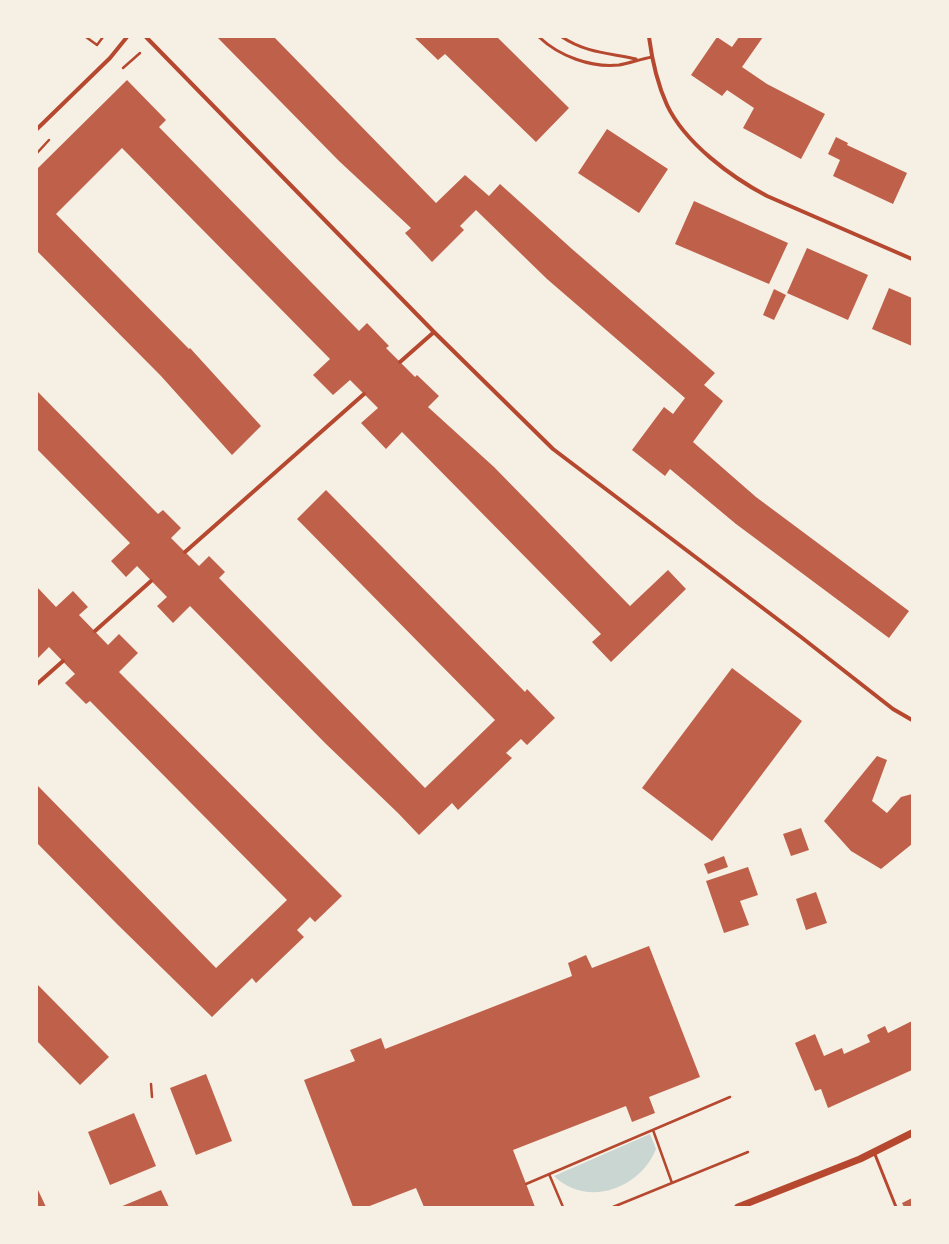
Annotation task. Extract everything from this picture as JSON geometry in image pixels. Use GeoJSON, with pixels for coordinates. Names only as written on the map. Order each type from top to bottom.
{"type":"FeatureCollection","features":[{"type":"Feature","properties":{"kind":"street"},"geometry":{"type":"LineString","coordinates":[[37,129],[110,58],[127,37]]}},
{"type":"Feature","properties":{"kind":"street"},"geometry":{"type":"LineString","coordinates":[[146,37],[434,332],[553,449],[801,637],[893,709],[912,720]]}},
{"type":"Feature","properties":{"kind":"street"},"geometry":{"type":"LineString","coordinates":[[649,37],[658,83],[667,106],[695,143],[725,169],[745,184],[767,196],[912,259]]}},
{"type":"Feature","properties":{"kind":"street"},"geometry":{"type":"LineString","coordinates":[[400,362],[434,332]]}},
{"type":"Feature","properties":{"kind":"street"},"geometry":{"type":"LineString","coordinates":[[185,552],[364,394]]}},
{"type":"Feature","properties":{"kind":"street"},"geometry":{"type":"LineString","coordinates":[[95,631],[152,581]]}},
{"type":"Feature","properties":{"kind":"street"},"geometry":{"type":"LineString","coordinates":[[37,684],[63,661]]}},
{"type":"Feature","properties":{"kind":"street"},"geometry":{"type":"LineString","coordinates":[[738,1207],[860,1159],[912,1133]]}},
{"type":"Feature","properties":{"kind":"lane"},"geometry":{"type":"LineString","coordinates":[[539,37],[567,56],[586,62],[620,65],[638,59],[652,57]]}},
{"type":"Feature","properties":{"kind":"lane"},"geometry":{"type":"LineString","coordinates":[[562,37],[574,45],[591,51],[638,59]]}},
{"type":"Feature","properties":{"kind":"lane"},"geometry":{"type":"LineString","coordinates":[[874,1152],[896,1207]]}},
{"type":"Feature","properties":{"kind":"path"},"geometry":{"type":"LineString","coordinates":[[86,37],[97,45],[103,37]]}},
{"type":"Feature","properties":{"kind":"path"},"geometry":{"type":"LineString","coordinates":[[151,1084],[152,1097]]}},
{"type":"Feature","properties":{"kind":"path"},"geometry":{"type":"LineString","coordinates":[[526,1184],[730,1097]]}},
{"type":"Feature","properties":{"kind":"path"},"geometry":{"type":"LineString","coordinates":[[653,1130],[672,1182]]}},
{"type":"Feature","properties":{"kind":"path"},"geometry":{"type":"LineString","coordinates":[[613,1207],[748,1152]]}},
{"type":"Feature","properties":{"kind":"path"},"geometry":{"type":"LineString","coordinates":[[549,1174],[563,1207]]}},
{"type":"Feature","properties":{"kind":"shaded area"},"geometry":{"type":"Polygon","coordinates":[[[650,1134],[656,1149],[648,1163],[638,1175],[625,1184],[611,1190],[597,1192],[582,1191],[567,1186],[554,1176],[650,1134]]]}},
{"type":"Feature","properties":{"kind":"building"},"geometry":{"type":"Polygon","coordinates":[[[217,37],[274,37],[436,203],[465,175],[489,196],[500,184],[572,249],[715,373],[704,385],[723,401],[693,442],[756,497],[909,611],[889,638],[736,524],[670,469],[665,476],[632,450],[664,407],[673,414],[685,398],[547,279],[476,210],[460,226],[464,230],[432,262],[405,233],[411,228],[339,161],[217,37]]]}},
{"type":"Feature","properties":{"kind":"building"},"geometry":{"type":"Polygon","coordinates":[[[414,37],[497,37],[569,108],[536,142],[445,54],[438,60],[414,37]]]}},
{"type":"Feature","properties":{"kind":"building"},"geometry":{"type":"Polygon","coordinates":[[[717,37],[732,47],[739,37],[763,37],[742,67],[767,84],[825,114],[801,159],[743,128],[754,108],[727,90],[722,96],[691,75],[717,37]]]}},
{"type":"Feature","properties":{"kind":"building"},"geometry":{"type":"Polygon","coordinates":[[[127,80],[166,120],[159,127],[359,331],[367,323],[389,346],[386,348],[415,377],[417,375],[439,396],[428,407],[494,467],[630,606],[668,570],[686,589],[611,662],[592,642],[601,634],[402,432],[386,449],[361,423],[378,408],[350,380],[333,395],[313,375],[330,359],[122,148],[56,214],[189,349],[190,348],[261,426],[232,455],[161,376],[37,251],[37,169],[127,80]]]}},
{"type":"Feature","properties":{"kind":"building"},"geometry":{"type":"Polygon","coordinates":[[[607,129],[668,169],[639,213],[578,173],[607,129]]]}},
{"type":"Feature","properties":{"kind":"building"},"geometry":{"type":"Polygon","coordinates":[[[836,137],[848,143],[847,145],[907,173],[893,204],[833,176],[840,160],[828,154],[836,137]]]}},
{"type":"Feature","properties":{"kind":"building"},"geometry":{"type":"Polygon","coordinates":[[[694,201],[788,243],[769,284],[675,244],[694,201]]]}},
{"type":"Feature","properties":{"kind":"building"},"geometry":{"type":"Polygon","coordinates":[[[807,248],[868,275],[848,320],[787,293],[807,248]]]}},
{"type":"Feature","properties":{"kind":"building"},"geometry":{"type":"Polygon","coordinates":[[[889,288],[912,298],[912,346],[872,329],[889,288]]]}},
{"type":"Feature","properties":{"kind":"building"},"geometry":{"type":"Polygon","coordinates":[[[774,289],[786,295],[774,320],[763,315],[774,289]]]}},
{"type":"Feature","properties":{"kind":"building"},"geometry":{"type":"Polygon","coordinates":[[[37,391],[158,514],[163,510],[181,528],[171,538],[199,566],[209,556],[225,572],[219,578],[425,788],[495,720],[297,519],[326,490],[525,692],[527,689],[555,718],[527,745],[521,739],[506,753],[512,758],[458,810],[452,803],[419,835],[326,744],[190,606],[173,623],[157,606],[167,597],[137,566],[126,577],[111,561],[130,543],[37,449],[37,391]]]}},
{"type":"Feature","properties":{"kind":"building"},"geometry":{"type":"Polygon","coordinates":[[[37,587],[56,607],[73,591],[88,607],[79,615],[108,645],[119,634],[138,653],[119,672],[342,896],[315,922],[310,917],[297,930],[304,937],[256,983],[252,978],[212,1017],[37,843],[37,785],[216,968],[287,900],[90,701],[86,704],[65,683],[75,674],[49,647],[38,658],[37,657],[37,587]]]}},
{"type":"Feature","properties":{"kind":"building"},"geometry":{"type":"Polygon","coordinates":[[[732,668],[802,721],[712,841],[642,788],[732,668]]]}},
{"type":"Feature","properties":{"kind":"building"},"geometry":{"type":"Polygon","coordinates":[[[877,756],[887,760],[872,801],[887,813],[901,797],[912,794],[912,844],[881,869],[851,851],[824,821],[877,756]]]}},
{"type":"Feature","properties":{"kind":"building"},"geometry":{"type":"Polygon","coordinates":[[[801,828],[809,850],[791,856],[783,834],[801,828]]]}},
{"type":"Feature","properties":{"kind":"building"},"geometry":{"type":"Polygon","coordinates":[[[724,856],[728,867],[708,874],[704,864],[724,856]]]}},
{"type":"Feature","properties":{"kind":"building"},"geometry":{"type":"Polygon","coordinates":[[[748,867],[758,895],[740,901],[749,925],[724,933],[706,881],[748,867]]]}},
{"type":"Feature","properties":{"kind":"building"},"geometry":{"type":"Polygon","coordinates":[[[816,892],[827,923],[806,930],[796,899],[816,892]]]}},
{"type":"Feature","properties":{"kind":"building"},"geometry":{"type":"Polygon","coordinates":[[[649,946],[700,1077],[649,1097],[655,1113],[632,1122],[626,1106],[513,1150],[535,1207],[424,1207],[416,1188],[367,1207],[353,1207],[304,1080],[355,1061],[350,1050],[381,1038],[385,1049],[572,976],[568,963],[586,955],[592,968],[649,946]]]}},
{"type":"Feature","properties":{"kind":"building"},"geometry":{"type":"Polygon","coordinates":[[[37,984],[109,1057],[80,1085],[37,1041],[37,984]]]}},
{"type":"Feature","properties":{"kind":"building"},"geometry":{"type":"Polygon","coordinates":[[[912,1021],[912,1070],[828,1108],[821,1089],[815,1091],[795,1043],[815,1034],[824,1056],[842,1048],[844,1054],[870,1042],[867,1035],[885,1026],[888,1033],[912,1021]]]}},
{"type":"Feature","properties":{"kind":"building"},"geometry":{"type":"Polygon","coordinates":[[[206,1074],[232,1141],[196,1155],[170,1088],[206,1074]]]}},
{"type":"Feature","properties":{"kind":"building"},"geometry":{"type":"Polygon","coordinates":[[[134,1113],[156,1166],[110,1185],[88,1132],[134,1113]]]}},
{"type":"Feature","properties":{"kind":"building"},"geometry":{"type":"Polygon","coordinates":[[[38,1190],[46,1207],[37,1207],[38,1190]]]}},
{"type":"Feature","properties":{"kind":"building"},"geometry":{"type":"Polygon","coordinates":[[[161,1190],[169,1207],[120,1207],[161,1190]]]}},
{"type":"Feature","properties":{"kind":"building"},"geometry":{"type":"Polygon","coordinates":[[[912,1198],[912,1207],[904,1207],[902,1203],[912,1198]]]}}]}
